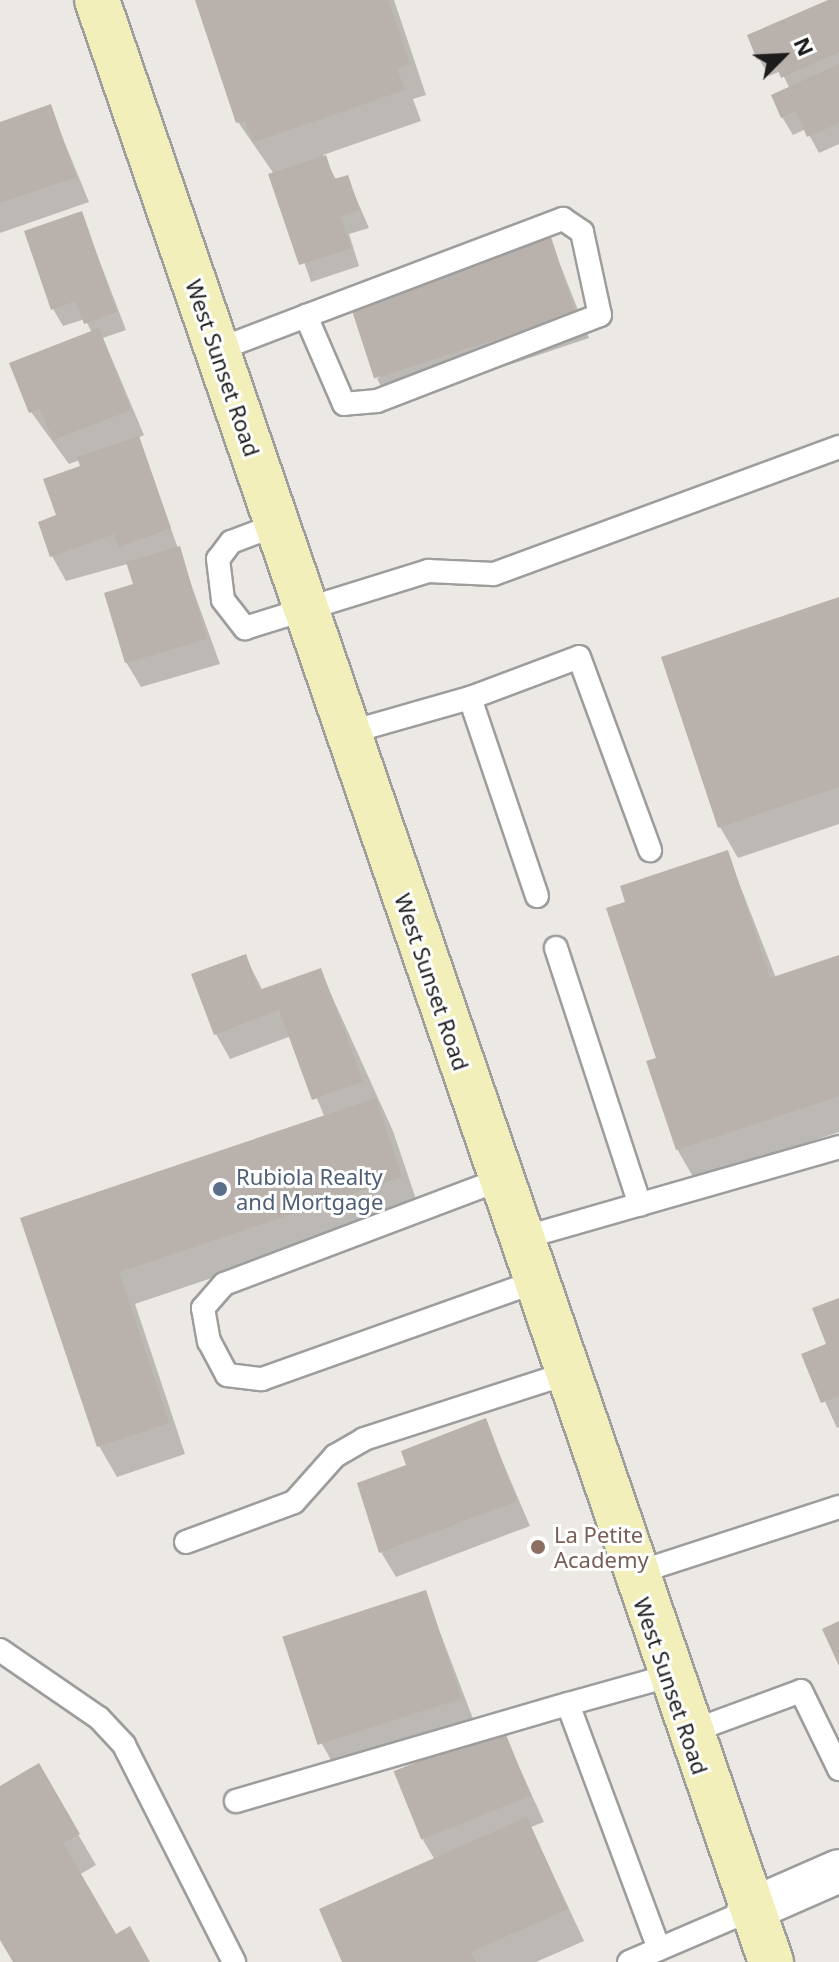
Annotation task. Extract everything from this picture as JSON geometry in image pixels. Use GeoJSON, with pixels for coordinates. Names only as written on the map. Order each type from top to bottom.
{"type":"FeatureCollection","features":[{"type":"Feature","properties":{"kind":"main road","name":"West Sunset Road"},"geometry":{"type":"LineString","coordinates":[[97,0],[748,1911],[771,1962]]}},
{"type":"Feature","properties":{"kind":"street"},"geometry":{"type":"LineString","coordinates":[[748,1911],[839,1871]]}},
{"type":"Feature","properties":{"kind":"lane"},"geometry":{"type":"LineString","coordinates":[[217,350],[306,316],[563,219],[582,232],[600,315],[377,401],[344,404],[306,316]]}},
{"type":"Feature","properties":{"kind":"lane"},"geometry":{"type":"LineString","coordinates":[[276,525],[223,549],[216,581],[231,616],[245,628],[306,612],[428,571],[494,574],[839,447]]}},
{"type":"Feature","properties":{"kind":"lane"},"geometry":{"type":"LineString","coordinates":[[347,733],[470,698],[579,657],[650,850]]}},
{"type":"Feature","properties":{"kind":"lane"},"geometry":{"type":"LineString","coordinates":[[470,698],[537,896]]}},
{"type":"Feature","properties":{"kind":"lane"},"geometry":{"type":"LineString","coordinates":[[556,948],[640,1205]]}},
{"type":"Feature","properties":{"kind":"lane"},"geometry":{"type":"LineString","coordinates":[[519,1239],[839,1147]]}},
{"type":"Feature","properties":{"kind":"lane"},"geometry":{"type":"LineString","coordinates":[[499,1180],[224,1284],[203,1308],[209,1341],[227,1375],[262,1379],[534,1282]]}},
{"type":"Feature","properties":{"kind":"lane"},"geometry":{"type":"LineString","coordinates":[[186,1542],[294,1502],[335,1456],[364,1439],[565,1374]]}},
{"type":"Feature","properties":{"kind":"lane"},"geometry":{"type":"LineString","coordinates":[[633,1574],[839,1507]]}},
{"type":"Feature","properties":{"kind":"lane"},"geometry":{"type":"LineString","coordinates":[[0,1650],[99,1718],[124,1745],[234,1962]]}},
{"type":"Feature","properties":{"kind":"lane"},"geometry":{"type":"LineString","coordinates":[[236,1801],[668,1676]]}},
{"type":"Feature","properties":{"kind":"lane"},"geometry":{"type":"LineString","coordinates":[[687,1733],[801,1691],[839,1769]]}},
{"type":"Feature","properties":{"kind":"lane"},"geometry":{"type":"LineString","coordinates":[[568,1704],[659,1949]]}},
{"type":"Feature","properties":{"kind":"lane"},"geometry":{"type":"LineString","coordinates":[[629,1962],[748,1911]]}},
{"type":"Feature","properties":{"kind":"building"},"geometry":{"type":"Polygon","coordinates":[[[195,0],[388,0],[410,64],[397,68],[405,90],[253,142],[245,121],[236,123],[195,0]]]}},
{"type":"Feature","properties":{"kind":"building"},"geometry":{"type":"Polygon","coordinates":[[[828,0],[839,0],[839,52],[781,78],[771,53],[757,60],[747,35],[828,0]]]}},
{"type":"Feature","properties":{"kind":"building"},"geometry":{"type":"Polygon","coordinates":[[[839,64],[839,123],[807,137],[796,111],[781,118],[771,95],[839,64]]]}},
{"type":"Feature","properties":{"kind":"building"},"geometry":{"type":"Polygon","coordinates":[[[51,104],[76,177],[0,203],[0,122],[51,104]]]}},
{"type":"Feature","properties":{"kind":"building"},"geometry":{"type":"Polygon","coordinates":[[[326,155],[334,179],[348,175],[360,210],[340,216],[351,248],[299,265],[268,174],[326,155]]]}},
{"type":"Feature","properties":{"kind":"building"},"geometry":{"type":"Polygon","coordinates":[[[82,211],[117,312],[84,324],[76,301],[51,310],[24,231],[82,211]]]}},
{"type":"Feature","properties":{"kind":"building"},"geometry":{"type":"Polygon","coordinates":[[[551,237],[576,313],[374,379],[349,303],[551,237]]]}},
{"type":"Feature","properties":{"kind":"building"},"geometry":{"type":"Polygon","coordinates":[[[99,328],[131,410],[53,440],[40,409],[29,413],[9,363],[99,328]]]}},
{"type":"Feature","properties":{"kind":"building"},"geometry":{"type":"Polygon","coordinates":[[[139,436],[171,528],[119,547],[114,534],[50,557],[38,522],[56,515],[43,479],[80,466],[77,457],[139,436]]]}},
{"type":"Feature","properties":{"kind":"building"},"geometry":{"type":"Polygon","coordinates":[[[180,546],[207,639],[125,663],[104,593],[133,584],[126,562],[180,546]]]}},
{"type":"Feature","properties":{"kind":"building"},"geometry":{"type":"Polygon","coordinates":[[[839,597],[839,787],[718,828],[661,657],[839,597]]]}},
{"type":"Feature","properties":{"kind":"building"},"geometry":{"type":"Polygon","coordinates":[[[728,850],[770,978],[839,955],[839,1096],[676,1150],[646,1061],[656,1058],[606,908],[625,902],[620,886],[728,850]]]}},
{"type":"Feature","properties":{"kind":"building"},"geometry":{"type":"Polygon","coordinates":[[[246,954],[259,990],[321,968],[363,1081],[312,1100],[279,1010],[214,1035],[191,974],[246,954]]]}},
{"type":"Feature","properties":{"kind":"building"},"geometry":{"type":"Polygon","coordinates":[[[376,1098],[402,1177],[119,1272],[169,1423],[97,1447],[20,1218],[376,1098]]]}},
{"type":"Feature","properties":{"kind":"building"},"geometry":{"type":"Polygon","coordinates":[[[839,1298],[839,1396],[821,1403],[801,1354],[826,1344],[812,1308],[839,1298]]]}},
{"type":"Feature","properties":{"kind":"building"},"geometry":{"type":"Polygon","coordinates":[[[486,1418],[517,1501],[379,1553],[357,1483],[406,1465],[401,1451],[486,1418]]]}},
{"type":"Feature","properties":{"kind":"building"},"geometry":{"type":"Polygon","coordinates":[[[426,1590],[461,1698],[318,1745],[282,1637],[426,1590]]]}},
{"type":"Feature","properties":{"kind":"building"},"geometry":{"type":"Polygon","coordinates":[[[839,1621],[839,1666],[822,1629],[839,1621]]]}},
{"type":"Feature","properties":{"kind":"building"},"geometry":{"type":"Polygon","coordinates":[[[503,1727],[531,1796],[421,1840],[394,1771],[503,1727]]]}},
{"type":"Feature","properties":{"kind":"building"},"geometry":{"type":"Polygon","coordinates":[[[39,1763],[80,1834],[63,1843],[116,1934],[130,1926],[150,1962],[13,1962],[0,1940],[0,1786],[39,1763]]]}},
{"type":"Feature","properties":{"kind":"building"},"geometry":{"type":"Polygon","coordinates":[[[527,1817],[568,1909],[471,1952],[476,1962],[342,1962],[319,1909],[527,1817]]]}},
{"type":"Feature","properties":{"kind":"place","name":"Rubiola Realty and Mortgage"},"geometry":{"type":"Point","coordinates":[220,1189]}},
{"type":"Feature","properties":{"kind":"place","name":"La Petite Academy"},"geometry":{"type":"Point","coordinates":[538,1547]}}]}
